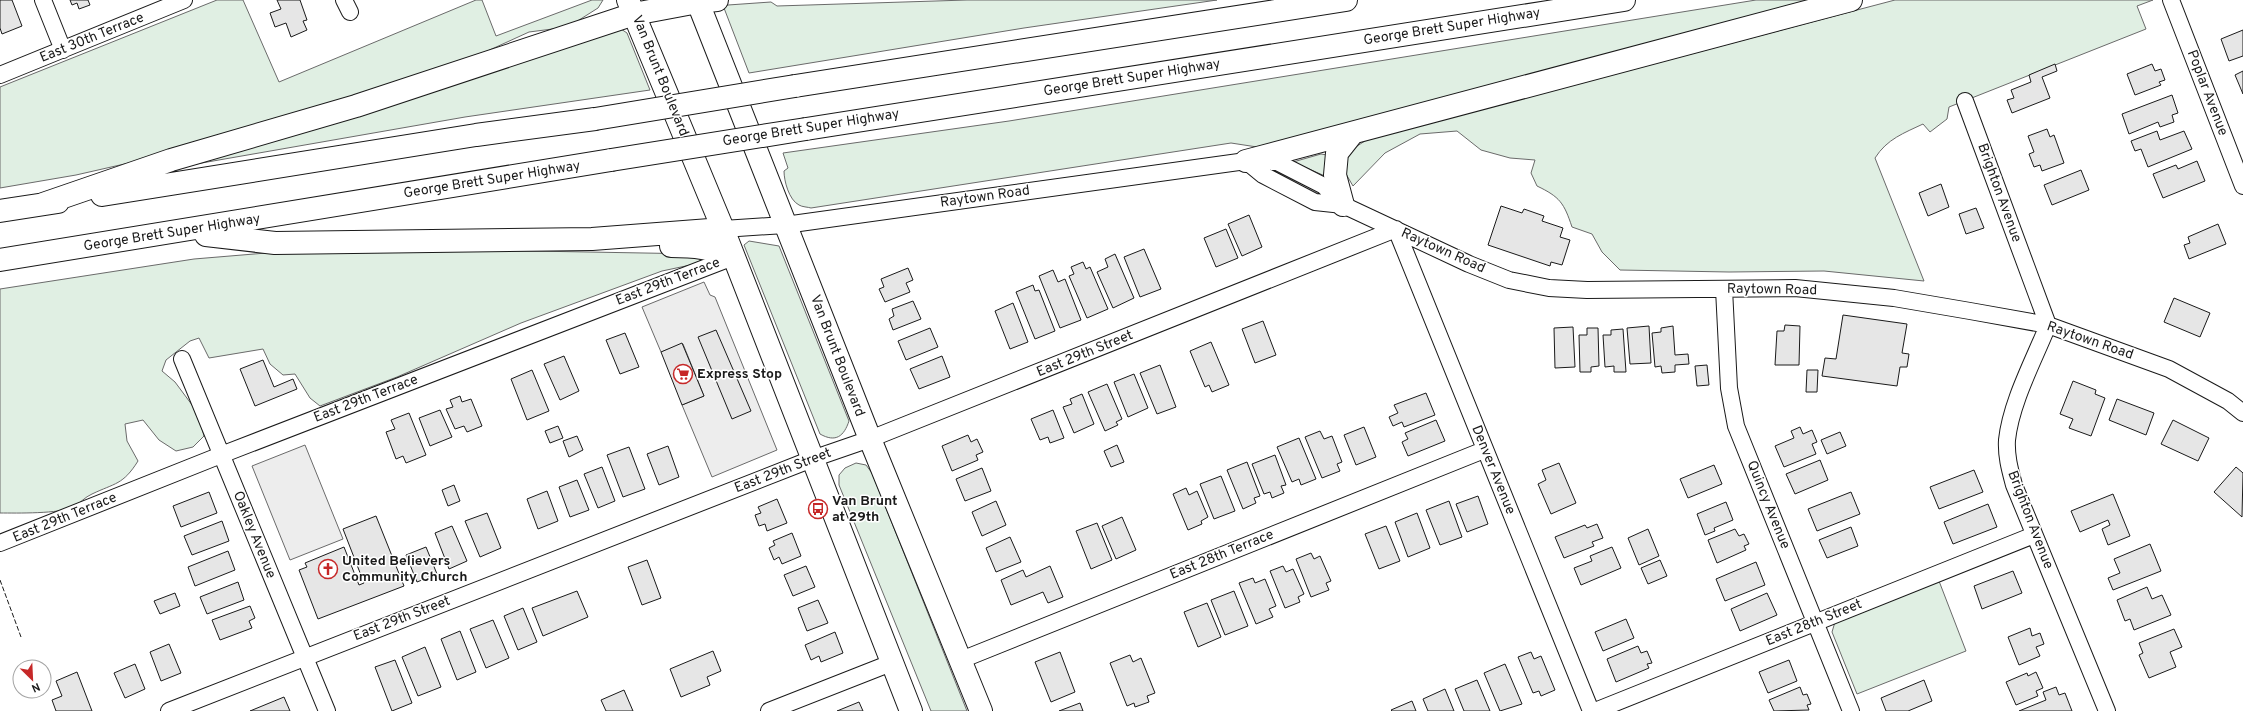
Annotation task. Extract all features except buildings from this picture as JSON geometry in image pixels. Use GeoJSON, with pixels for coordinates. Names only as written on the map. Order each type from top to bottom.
{"type":"FeatureCollection","features":[{"type":"Feature","properties":{"kind":"main road"},"geometry":{"type":"LineString","coordinates":[[43,204],[171,160],[356,106],[631,7],[704,0]]}},
{"type":"Feature","properties":{"kind":"main road","name":"Van Brunt Boulevard"},"geometry":{"type":"LineString","coordinates":[[704,0],[785,225],[870,439],[981,711]]}},
{"type":"Feature","properties":{"kind":"main road"},"geometry":{"type":"LineString","coordinates":[[0,211],[468,136],[595,119],[795,86],[1346,0]]}},
{"type":"Feature","properties":{"kind":"main road","name":"George Brett Super Highway"},"geometry":{"type":"LineString","coordinates":[[0,260],[179,232],[611,160],[1624,0]]}},
{"type":"Feature","properties":{"kind":"main road"},"geometry":{"type":"LineString","coordinates":[[1246,161],[1851,0]]}},
{"type":"Feature","properties":{"kind":"main road","name":"Van Brunt Boulevard"},"geometry":{"type":"LineString","coordinates":[[631,7],[723,229],[911,711]]}},
{"type":"Feature","properties":{"kind":"main road"},"geometry":{"type":"LineString","coordinates":[[1343,205],[1335,175],[1337,153],[1352,134]]}},
{"type":"Feature","properties":{"kind":"main road"},"geometry":{"type":"LineString","coordinates":[[179,232],[275,243],[592,239],[723,229]]}},
{"type":"Feature","properties":{"kind":"main road"},"geometry":{"type":"LineString","coordinates":[[592,239],[701,246],[717,250],[733,257]]}},
{"type":"Feature","properties":{"kind":"street"},"geometry":{"type":"LineString","coordinates":[[43,0],[63,50]]}},
{"type":"Feature","properties":{"kind":"street","name":"East 30th Terrace"},"geometry":{"type":"LineString","coordinates":[[0,75],[184,0]]}},
{"type":"Feature","properties":{"kind":"street","name":"Poplar Avenue"},"geometry":{"type":"LineString","coordinates":[[2171,0],[2243,186]]}},
{"type":"Feature","properties":{"kind":"street","name":"Brighton Avenue"},"geometry":{"type":"LineString","coordinates":[[1965,101],[2048,325],[2013,412],[2007,440],[2008,459],[2014,485],[2107,711]]}},
{"type":"Feature","properties":{"kind":"street","name":"Raytown Road"},"geometry":{"type":"LineString","coordinates":[[723,229],[785,225],[1246,161],[1277,162],[1324,186],[1343,205],[1469,264],[1509,280],[1549,288],[1587,290],[1795,288],[1894,298],[2048,325],[2169,369],[2228,401],[2243,413]]}},
{"type":"Feature","properties":{"kind":"street","name":"East 29th Street"},"geometry":{"type":"LineString","coordinates":[[169,711],[812,459],[870,439],[1396,229]]}},
{"type":"Feature","properties":{"kind":"street","name":"Denver Avenue"},"geometry":{"type":"LineString","coordinates":[[1396,229],[1484,450],[1591,711]]}},
{"type":"Feature","properties":{"kind":"street","name":"East 29th Terrace"},"geometry":{"type":"LineString","coordinates":[[0,544],[221,455],[733,257]]}},
{"type":"Feature","properties":{"kind":"street","name":"Quincy Avenue"},"geometry":{"type":"LineString","coordinates":[[1724,289],[1729,388],[1736,426],[1851,711]]}},
{"type":"Feature","properties":{"kind":"street","name":"Oakley Avenue"},"geometry":{"type":"LineString","coordinates":[[182,359],[327,711]]}},
{"type":"Feature","properties":{"kind":"street","name":"East 28th Terrace"},"geometry":{"type":"LineString","coordinates":[[960,660],[1484,450]]}},
{"type":"Feature","properties":{"kind":"street","name":"East 28th Street"},"geometry":{"type":"LineString","coordinates":[[1594,711],[2034,535]]}},
{"type":"Feature","properties":{"kind":"street"},"geometry":{"type":"LineString","coordinates":[[769,711],[891,663]]}},
{"type":"Feature","properties":{"kind":"green space"},"geometry":{"type":"Polygon","coordinates":[[[217,0],[243,0],[279,82],[476,0],[482,0],[496,36],[592,0],[603,0],[598,8],[568,27],[529,32],[470,59],[164,155],[76,175],[0,188],[0,87],[217,0]]]}},
{"type":"Feature","properties":{"kind":"green space"},"geometry":{"type":"Polygon","coordinates":[[[967,0],[1217,0],[1024,28],[749,73],[724,8],[728,5],[771,2],[777,6],[967,0]]]}},
{"type":"Feature","properties":{"kind":"green space"},"geometry":{"type":"Polygon","coordinates":[[[1756,0],[1815,0],[1257,147],[1231,143],[811,208],[800,206],[795,203],[790,195],[785,180],[784,171],[788,168],[783,153],[1009,121],[1756,0]]]}},
{"type":"Feature","properties":{"kind":"green space"},"geometry":{"type":"Polygon","coordinates":[[[1895,0],[2153,0],[2137,6],[2146,29],[1949,107],[1947,119],[1930,132],[1923,124],[1896,137],[1880,151],[1875,158],[1924,281],[1824,271],[1729,272],[1620,270],[1602,252],[1592,234],[1572,227],[1563,206],[1556,197],[1537,186],[1531,173],[1535,160],[1510,158],[1481,150],[1457,131],[1420,134],[1385,153],[1353,186],[1346,174],[1344,163],[1354,148],[1368,139],[1895,0]]]}},
{"type":"Feature","properties":{"kind":"green space"},"geometry":{"type":"Polygon","coordinates":[[[621,29],[627,33],[650,90],[465,117],[196,164],[213,156],[621,29]]]}},
{"type":"Feature","properties":{"kind":"green space"},"geometry":{"type":"Polygon","coordinates":[[[1321,154],[1327,155],[1325,176],[1293,162],[1321,154]]]}},
{"type":"Feature","properties":{"kind":"green space"},"geometry":{"type":"Polygon","coordinates":[[[749,241],[779,246],[849,421],[845,431],[835,438],[826,437],[820,434],[744,245],[749,241]]]}},
{"type":"Feature","properties":{"kind":"green space"},"geometry":{"type":"Polygon","coordinates":[[[475,250],[700,254],[700,263],[662,271],[521,323],[397,377],[320,406],[310,398],[295,374],[283,375],[270,364],[263,349],[209,358],[199,338],[190,341],[166,360],[162,371],[175,382],[198,413],[204,436],[193,447],[176,451],[159,440],[143,420],[125,424],[127,441],[138,461],[128,475],[123,479],[89,495],[74,507],[67,509],[38,513],[0,513],[0,289],[194,259],[266,253],[475,250]]]}},
{"type":"Feature","properties":{"kind":"green space"},"geometry":{"type":"Polygon","coordinates":[[[856,463],[866,465],[872,473],[967,711],[931,711],[839,485],[839,475],[845,468],[856,463]]]}},
{"type":"Feature","properties":{"kind":"green space"},"geometry":{"type":"Polygon","coordinates":[[[1939,581],[1966,651],[1857,694],[1832,632],[1835,622],[1939,581]]]}},
{"type":"Feature","properties":{"kind":"shaded area"},"geometry":{"type":"Polygon","coordinates":[[[704,282],[710,295],[715,297],[777,450],[712,477],[682,405],[704,396],[683,344],[661,352],[642,307],[704,282]]]}},
{"type":"Feature","properties":{"kind":"shaded area"},"geometry":{"type":"Polygon","coordinates":[[[305,445],[343,539],[290,560],[252,466],[305,445]]]}},
{"type":"Feature","properties":{"kind":"fence"},"geometry":{"type":"LineString","coordinates":[[0,580],[21,637]]}},
{"type":"Feature","properties":{"kind":"place","name":"Express Stop"},"geometry":{"type":"Point","coordinates":[683,374]}},
{"type":"Feature","properties":{"kind":"place","name":"Van Brunt at 29th"},"geometry":{"type":"Point","coordinates":[818,509]}},
{"type":"Feature","properties":{"kind":"place","name":"United Believers Community Church"},"geometry":{"type":"Point","coordinates":[328,569]}}]}
